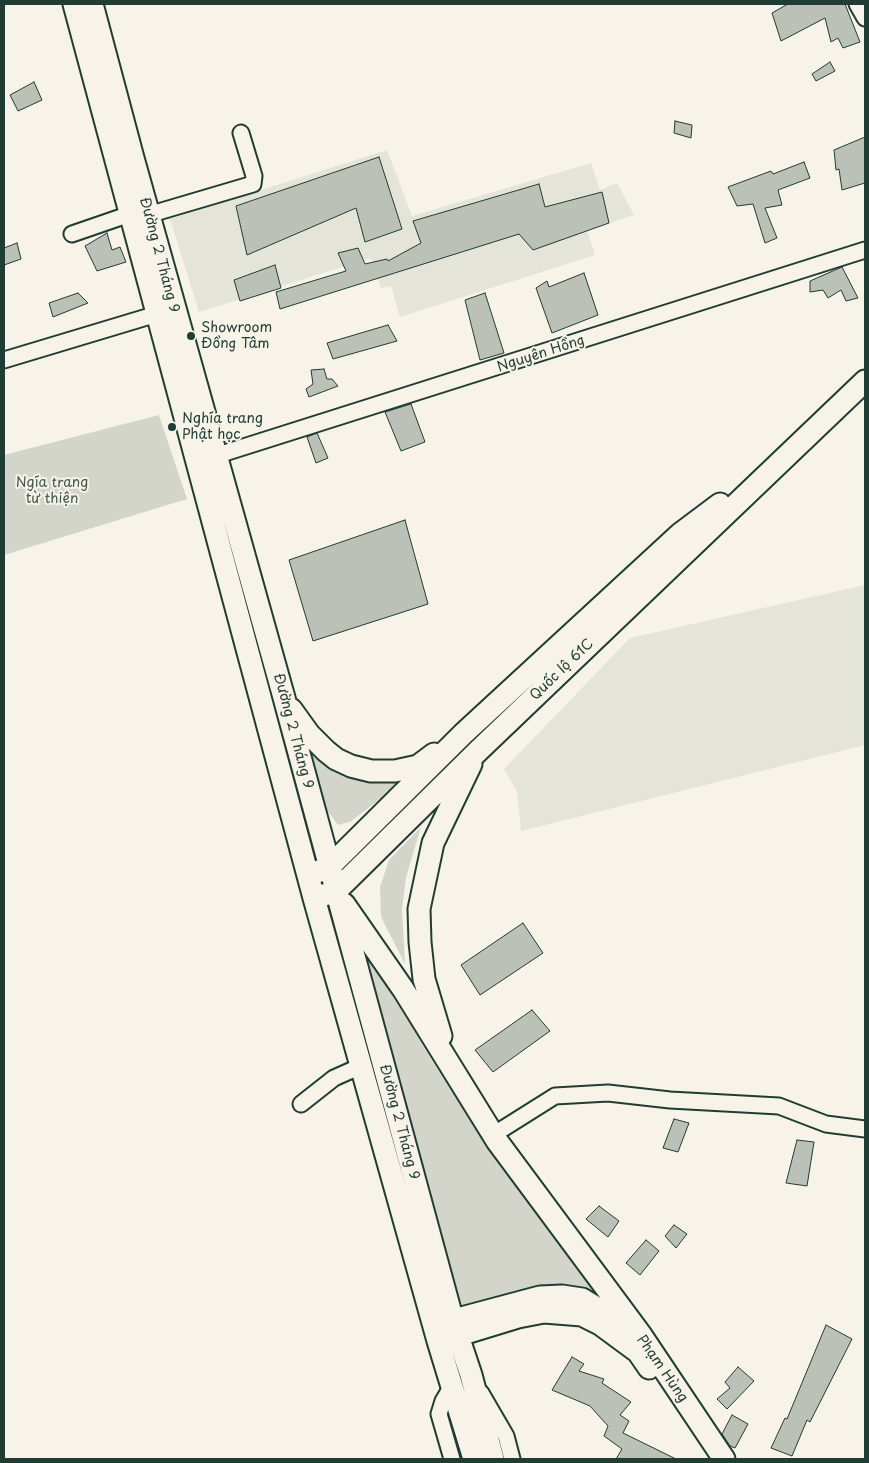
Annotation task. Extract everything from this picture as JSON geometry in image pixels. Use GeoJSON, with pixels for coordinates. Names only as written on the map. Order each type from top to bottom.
{"type":"FeatureCollection","features":[{"type":"Feature","properties":{"kind":"highway","name":"Đường 2 Tháng 9"},"geometry":{"type":"LineString","coordinates":[[74,4],[215,456],[283,694],[336,891],[446,1330]]}},
{"type":"Feature","properties":{"kind":"highway","name":"Đường 2 Tháng 9"},"geometry":{"type":"LineString","coordinates":[[92,4],[139,214],[157,314],[314,898],[361,1066],[462,1380],[493,1459]]}},
{"type":"Feature","properties":{"kind":"highway","name":"Quốc lộ 61C"},"geometry":{"type":"LineString","coordinates":[[336,891],[790,450],[865,381]]}},
{"type":"Feature","properties":{"kind":"highway","name":"Quốc lộ 61C"},"geometry":{"type":"LineString","coordinates":[[329,867],[463,734],[680,534],[790,450]]}},
{"type":"Feature","properties":{"kind":"highway"},"geometry":{"type":"LineString","coordinates":[[283,694],[309,734],[326,751],[336,759],[351,766],[371,771],[395,771],[418,766],[463,734]]}},
{"type":"Feature","properties":{"kind":"highway"},"geometry":{"type":"LineString","coordinates":[[449,1065],[424,979],[420,942],[420,909],[433,843],[478,751]]}},
{"type":"Feature","properties":{"kind":"highway"},"geometry":{"type":"LineString","coordinates":[[308,875],[329,867]]}},
{"type":"Feature","properties":{"kind":"highway"},"geometry":{"type":"LineString","coordinates":[[314,898],[336,891],[403,989],[493,1135],[641,1335]]}},
{"type":"Feature","properties":{"kind":"highway","name":"Phạm Hùng"},"geometry":{"type":"LineString","coordinates":[[446,1330],[540,1297],[562,1296],[582,1299],[641,1335],[724,1459]]}},
{"type":"Feature","properties":{"kind":"highway","name":"Phạm Hùng"},"geometry":{"type":"LineString","coordinates":[[446,1330],[544,1312],[582,1315],[600,1324],[638,1352],[711,1459]]}},
{"type":"Feature","properties":{"kind":"highway","name":"Đường 2 Tháng 9"},"geometry":{"type":"LineString","coordinates":[[462,1380],[474,1459]]}},
{"type":"Feature","properties":{"kind":"street"},"geometry":{"type":"LineString","coordinates":[[857,4],[865,18]]}},
{"type":"Feature","properties":{"kind":"street"},"geometry":{"type":"LineString","coordinates":[[72,234],[252,184],[254,176],[241,133]]}},
{"type":"Feature","properties":{"kind":"street","name":"Nguyên Hồng"},"geometry":{"type":"LineString","coordinates":[[215,456],[508,365],[865,250]]}},
{"type":"Feature","properties":{"kind":"street"},"geometry":{"type":"LineString","coordinates":[[4,360],[157,314]]}},
{"type":"Feature","properties":{"kind":"street"},"geometry":{"type":"LineString","coordinates":[[301,1104],[334,1078],[361,1066]]}},
{"type":"Feature","properties":{"kind":"street"},"geometry":{"type":"LineString","coordinates":[[493,1135],[556,1096],[608,1093],[670,1100],[779,1106],[826,1124],[865,1129]]}},
{"type":"Feature","properties":{"kind":"street"},"geometry":{"type":"LineString","coordinates":[[452,1459],[439,1414],[443,1401],[462,1380],[506,1436],[512,1459]]}},
{"type":"Feature","properties":{"kind":"shaded area"},"geometry":{"type":"Polygon","coordinates":[[[387,150],[412,216],[591,163],[600,190],[617,183],[634,215],[587,230],[595,255],[400,317],[391,286],[381,288],[371,258],[199,312],[170,219],[387,150]]]}},
{"type":"Feature","properties":{"kind":"shaded area"},"geometry":{"type":"Polygon","coordinates":[[[865,585],[865,745],[521,831],[517,791],[504,769],[630,638],[865,585]]]}},
{"type":"Feature","properties":{"kind":"green space","name":"Ngĩa trang từ thiện"},"geometry":{"type":"Polygon","coordinates":[[[159,415],[187,499],[4,555],[4,455],[159,415]]]}},
{"type":"Feature","properties":{"kind":"green space"},"geometry":{"type":"Polygon","coordinates":[[[308,753],[334,768],[407,774],[389,792],[350,822],[338,825],[326,809],[308,753]]]}},
{"type":"Feature","properties":{"kind":"green space"},"geometry":{"type":"Polygon","coordinates":[[[421,827],[406,877],[402,910],[405,964],[381,917],[380,887],[389,860],[421,827]]]}},
{"type":"Feature","properties":{"kind":"green space"},"geometry":{"type":"Polygon","coordinates":[[[364,940],[389,990],[439,1072],[489,1148],[592,1286],[591,1293],[466,1309],[457,1307],[426,1180],[359,942],[364,940]]]}},
{"type":"Feature","properties":{"kind":"building"},"geometry":{"type":"Polygon","coordinates":[[[788,4],[845,4],[860,42],[843,48],[838,38],[831,42],[825,18],[781,41],[772,13],[788,4]]]}},
{"type":"Feature","properties":{"kind":"building"},"geometry":{"type":"Polygon","coordinates":[[[830,62],[835,71],[816,81],[812,74],[830,62]]]}},
{"type":"Feature","properties":{"kind":"building"},"geometry":{"type":"Polygon","coordinates":[[[34,82],[42,100],[18,111],[10,95],[34,82]]]}},
{"type":"Feature","properties":{"kind":"building"},"geometry":{"type":"Polygon","coordinates":[[[675,121],[692,125],[691,138],[674,133],[675,121]]]}},
{"type":"Feature","properties":{"kind":"building"},"geometry":{"type":"Polygon","coordinates":[[[865,137],[865,183],[842,190],[839,169],[836,170],[834,150],[865,137]]]}},
{"type":"Feature","properties":{"kind":"building"},"geometry":{"type":"Polygon","coordinates":[[[379,157],[402,229],[365,242],[356,208],[247,255],[236,206],[379,157]]]}},
{"type":"Feature","properties":{"kind":"building"},"geometry":{"type":"Polygon","coordinates":[[[804,162],[810,178],[778,190],[782,205],[765,208],[777,238],[765,243],[753,204],[737,206],[728,187],[771,171],[773,174],[804,162]]]}},
{"type":"Feature","properties":{"kind":"building"},"geometry":{"type":"Polygon","coordinates":[[[539,184],[545,207],[602,192],[609,223],[533,250],[519,234],[280,309],[276,292],[346,271],[338,253],[358,248],[365,264],[387,259],[388,261],[421,243],[413,221],[539,184]]]}},
{"type":"Feature","properties":{"kind":"building"},"geometry":{"type":"Polygon","coordinates":[[[107,233],[112,250],[120,247],[126,262],[97,271],[85,246],[107,233]]]}},
{"type":"Feature","properties":{"kind":"building"},"geometry":{"type":"Polygon","coordinates":[[[17,243],[21,259],[4,265],[4,248],[17,243]]]}},
{"type":"Feature","properties":{"kind":"building"},"geometry":{"type":"Polygon","coordinates":[[[275,265],[281,288],[240,301],[234,280],[275,265]]]}},
{"type":"Feature","properties":{"kind":"building"},"geometry":{"type":"Polygon","coordinates":[[[842,267],[858,298],[846,301],[841,290],[828,298],[823,290],[810,292],[810,281],[842,267]]]}},
{"type":"Feature","properties":{"kind":"building"},"geometry":{"type":"Polygon","coordinates":[[[584,273],[598,315],[552,333],[536,288],[547,281],[549,287],[584,273]]]}},
{"type":"Feature","properties":{"kind":"building"},"geometry":{"type":"Polygon","coordinates":[[[78,293],[88,303],[53,317],[49,303],[78,293]]]}},
{"type":"Feature","properties":{"kind":"building"},"geometry":{"type":"Polygon","coordinates":[[[485,293],[504,353],[480,360],[465,300],[485,293]]]}},
{"type":"Feature","properties":{"kind":"building"},"geometry":{"type":"Polygon","coordinates":[[[388,325],[397,341],[333,359],[327,343],[388,325]]]}},
{"type":"Feature","properties":{"kind":"building"},"geometry":{"type":"Polygon","coordinates":[[[324,369],[327,379],[332,379],[338,386],[309,397],[306,389],[313,384],[311,370],[324,369]]]}},
{"type":"Feature","properties":{"kind":"building"},"geometry":{"type":"Polygon","coordinates":[[[411,404],[425,442],[401,451],[385,412],[411,404]]]}},
{"type":"Feature","properties":{"kind":"building"},"geometry":{"type":"Polygon","coordinates":[[[317,433],[328,458],[316,463],[307,437],[317,433]]]}},
{"type":"Feature","properties":{"kind":"building"},"geometry":{"type":"Polygon","coordinates":[[[405,520],[428,604],[313,641],[289,560],[405,520]]]}},
{"type":"Feature","properties":{"kind":"building"},"geometry":{"type":"Polygon","coordinates":[[[523,923],[543,953],[480,995],[461,965],[523,923]]]}},
{"type":"Feature","properties":{"kind":"building"},"geometry":{"type":"Polygon","coordinates":[[[532,1010],[550,1031],[493,1072],[475,1050],[532,1010]]]}},
{"type":"Feature","properties":{"kind":"building"},"geometry":{"type":"Polygon","coordinates":[[[674,1119],[689,1123],[678,1152],[663,1148],[674,1119]]]}},
{"type":"Feature","properties":{"kind":"building"},"geometry":{"type":"Polygon","coordinates":[[[797,1140],[814,1142],[807,1186],[786,1183],[797,1140]]]}},
{"type":"Feature","properties":{"kind":"building"},"geometry":{"type":"Polygon","coordinates":[[[599,1206],[619,1221],[608,1237],[586,1219],[599,1206]]]}},
{"type":"Feature","properties":{"kind":"building"},"geometry":{"type":"Polygon","coordinates":[[[674,1225],[687,1234],[676,1248],[665,1236],[674,1225]]]}},
{"type":"Feature","properties":{"kind":"building"},"geometry":{"type":"Polygon","coordinates":[[[646,1240],[659,1251],[640,1275],[626,1263],[646,1240]]]}},
{"type":"Feature","properties":{"kind":"building"},"geometry":{"type":"Polygon","coordinates":[[[826,1325],[852,1339],[810,1422],[807,1420],[792,1456],[771,1448],[785,1418],[787,1419],[826,1325]]]}},
{"type":"Feature","properties":{"kind":"building"},"geometry":{"type":"Polygon","coordinates":[[[572,1357],[584,1364],[579,1371],[604,1379],[602,1383],[631,1402],[620,1415],[629,1421],[623,1433],[676,1459],[616,1459],[622,1449],[604,1436],[608,1426],[590,1406],[552,1390],[572,1357]]]}},
{"type":"Feature","properties":{"kind":"building"},"geometry":{"type":"Polygon","coordinates":[[[738,1367],[754,1381],[727,1409],[717,1399],[730,1388],[725,1382],[738,1367]]]}},
{"type":"Feature","properties":{"kind":"building"},"geometry":{"type":"Polygon","coordinates":[[[732,1415],[748,1424],[735,1448],[730,1446],[722,1434],[732,1415]]]}},
{"type":"Feature","properties":{"kind":"place","name":"Showroom Đồng Tâm"},"geometry":{"type":"Point","coordinates":[191,336]}},
{"type":"Feature","properties":{"kind":"place","name":"Nghĩa trang Phật học"},"geometry":{"type":"Point","coordinates":[172,427]}}]}
